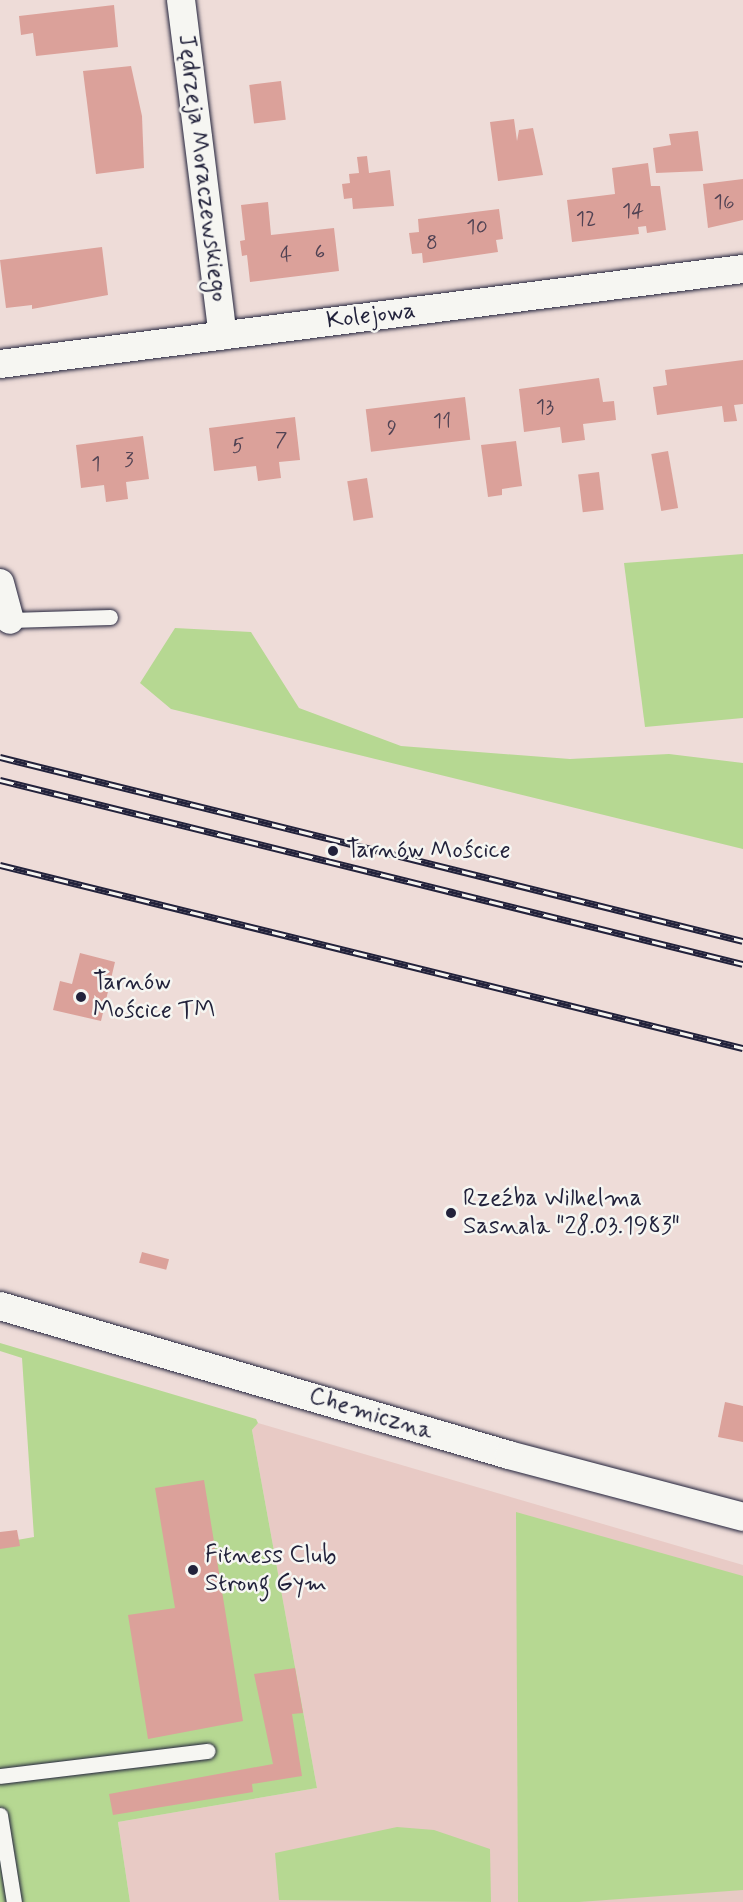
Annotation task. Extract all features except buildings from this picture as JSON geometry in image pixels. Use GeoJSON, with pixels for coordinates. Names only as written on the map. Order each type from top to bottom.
{"type":"FeatureCollection","features":[{"type":"Feature","properties":{"kind":"street","name":"Jędrzeja Moraczewskiego"},"geometry":{"type":"LineString","coordinates":[[181,0],[223,335]]}},
{"type":"Feature","properties":{"kind":"street","name":"Kolejowa"},"geometry":{"type":"LineString","coordinates":[[0,364],[743,269]]}},
{"type":"Feature","properties":{"kind":"street"},"geometry":{"type":"LineString","coordinates":[[0,583],[10,620]]}},
{"type":"Feature","properties":{"kind":"street","name":"Chemiczna"},"geometry":{"type":"LineString","coordinates":[[0,1306],[509,1455],[743,1517]]}},
{"type":"Feature","properties":{"kind":"lane"},"geometry":{"type":"LineString","coordinates":[[10,620],[110,617]]}},
{"type":"Feature","properties":{"kind":"lane"},"geometry":{"type":"LineString","coordinates":[[0,1776],[208,1751]]}},
{"type":"Feature","properties":{"kind":"lane"},"geometry":{"type":"LineString","coordinates":[[0,1815],[14,1902]]}},
{"type":"Feature","properties":{"kind":"shaded area"},"geometry":{"type":"Polygon","coordinates":[[[258,1423],[743,1565],[743,1902],[130,1902],[118,1822],[317,1788],[252,1430],[258,1423]]]}},
{"type":"Feature","properties":{"kind":"green space"},"geometry":{"type":"Polygon","coordinates":[[[743,554],[743,718],[645,727],[624,563],[743,554]]]}},
{"type":"Feature","properties":{"kind":"green space"},"geometry":{"type":"Polygon","coordinates":[[[175,628],[251,632],[299,708],[401,746],[570,759],[669,754],[743,763],[743,849],[171,709],[140,683],[175,628]]]}},
{"type":"Feature","properties":{"kind":"green space"},"geometry":{"type":"Polygon","coordinates":[[[0,1343],[256,1419],[258,1423],[252,1430],[317,1788],[118,1822],[130,1902],[0,1902],[0,1543],[34,1537],[22,1358],[0,1351],[0,1343]]]}},
{"type":"Feature","properties":{"kind":"green space"},"geometry":{"type":"Polygon","coordinates":[[[516,1512],[743,1576],[743,1890],[579,1902],[518,1902],[516,1512]]]}},
{"type":"Feature","properties":{"kind":"green space"},"geometry":{"type":"Polygon","coordinates":[[[397,1827],[434,1830],[490,1849],[491,1902],[279,1900],[275,1853],[397,1827]]]}},
{"type":"Feature","properties":{"kind":"railway"},"geometry":{"type":"LineString","coordinates":[[0,757],[743,941]]}},
{"type":"Feature","properties":{"kind":"railway"},"geometry":{"type":"LineString","coordinates":[[0,780],[743,964]]}},
{"type":"Feature","properties":{"kind":"railway"},"geometry":{"type":"LineString","coordinates":[[0,865],[743,1048]]}},
{"type":"Feature","properties":{"kind":"place","name":"Tarnów Mościce"},"geometry":{"type":"Point","coordinates":[333,851]}},
{"type":"Feature","properties":{"kind":"place","name":"Tarnów Mościce TM"},"geometry":{"type":"Point","coordinates":[81,997]}},
{"type":"Feature","properties":{"kind":"place","name":"Rzeźba Wilhelma Sasnala \"28.03.1983\""},"geometry":{"type":"Point","coordinates":[451,1213]}},
{"type":"Feature","properties":{"kind":"place","name":"Fitness Club Strong Gym"},"geometry":{"type":"Point","coordinates":[193,1570]}}]}
